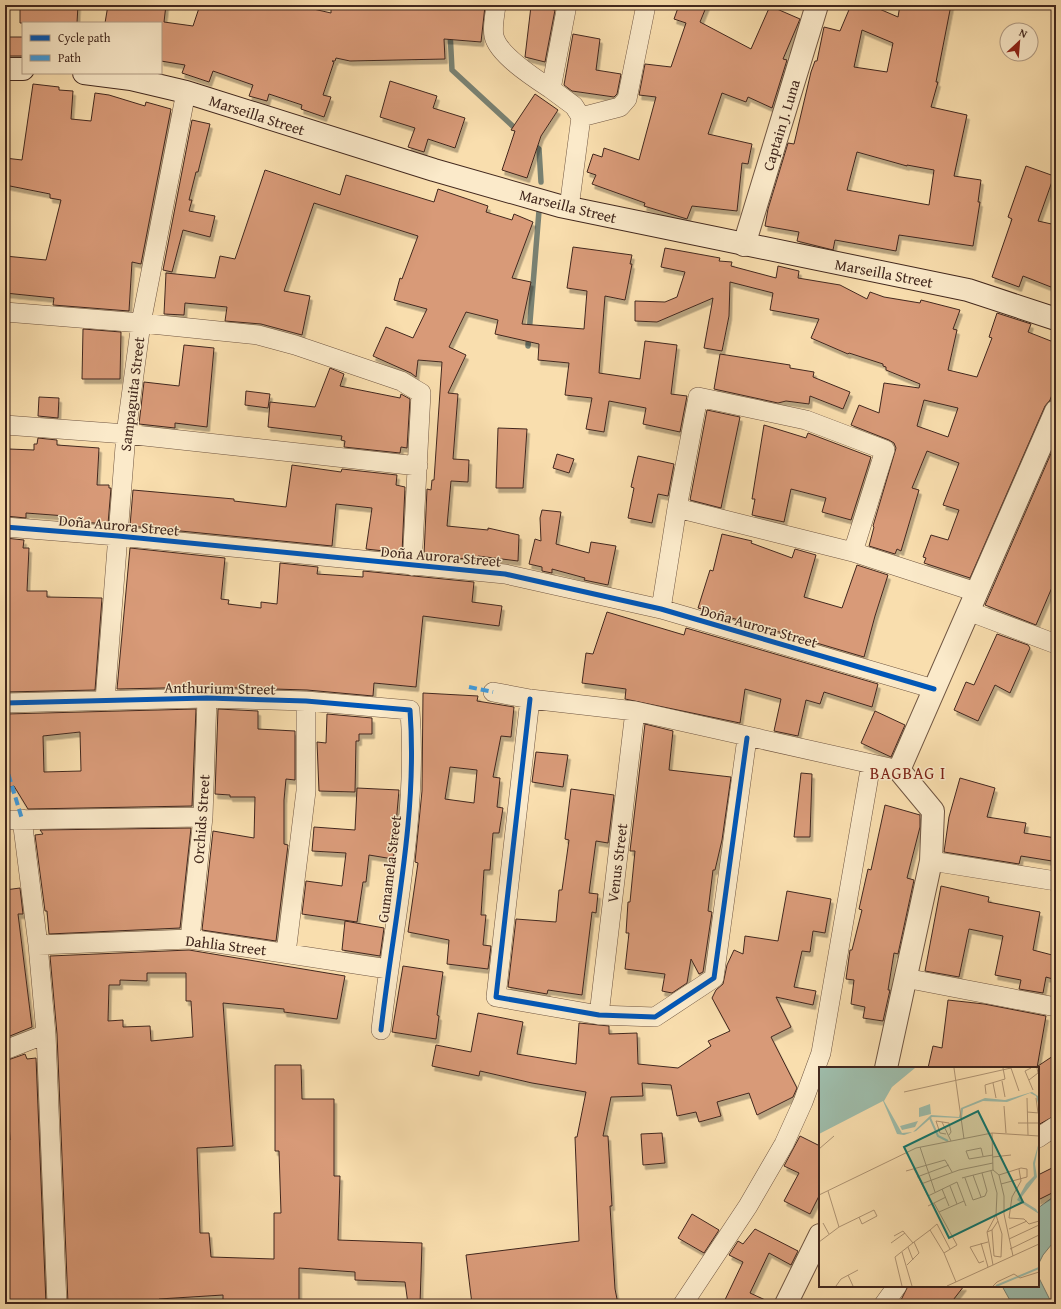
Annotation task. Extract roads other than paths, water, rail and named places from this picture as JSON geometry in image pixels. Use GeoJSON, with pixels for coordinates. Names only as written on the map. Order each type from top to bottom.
{"type":"FeatureCollection","features":[{"type":"Feature","properties":{"kind":"main road","name":"Captain J. Luna"},"geometry":{"type":"LineString","coordinates":[[744,244],[792,91],[816,5]]}},
{"type":"Feature","properties":{"kind":"main road"},"geometry":{"type":"LineString","coordinates":[[5,69],[22,69]]}},
{"type":"Feature","properties":{"kind":"main road","name":"Marseilla Street"},"geometry":{"type":"LineString","coordinates":[[92,74],[131,79],[186,92],[434,170],[569,208],[968,290],[1056,319]]}},
{"type":"Feature","properties":{"kind":"main road"},"geometry":{"type":"LineString","coordinates":[[886,1067],[931,861],[933,810],[899,770],[1056,411]]}},
{"type":"Feature","properties":{"kind":"main road"},"geometry":{"type":"LineString","coordinates":[[786,1304],[819,1237]]}},
{"type":"Feature","properties":{"kind":"street"},"geometry":{"type":"LineString","coordinates":[[496,5],[494,38],[500,47],[511,59],[574,106],[581,117],[569,208]]}},
{"type":"Feature","properties":{"kind":"street"},"geometry":{"type":"LineString","coordinates":[[551,89],[567,5]]}},
{"type":"Feature","properties":{"kind":"street"},"geometry":{"type":"LineString","coordinates":[[581,117],[620,107],[628,99],[646,5]]}},
{"type":"Feature","properties":{"kind":"street","name":"Sampaguita Street"},"geometry":{"type":"LineString","coordinates":[[105,700],[126,434],[141,323],[186,92]]}},
{"type":"Feature","properties":{"kind":"street"},"geometry":{"type":"LineString","coordinates":[[5,312],[141,323],[258,335],[295,345],[401,381],[421,392],[412,566]]}},
{"type":"Feature","properties":{"kind":"street"},"geometry":{"type":"LineString","coordinates":[[661,609],[677,508],[698,397],[806,420],[885,450],[853,552]]}},
{"type":"Feature","properties":{"kind":"street"},"geometry":{"type":"LineString","coordinates":[[5,425],[126,434],[418,466]]}},
{"type":"Feature","properties":{"kind":"street"},"geometry":{"type":"LineString","coordinates":[[677,508],[853,552],[972,602],[1056,644]]}},
{"type":"Feature","properties":{"kind":"street","name":"Doña Aurora Street"},"geometry":{"type":"LineString","coordinates":[[5,527],[118,536],[505,574],[661,609],[934,689]]}},
{"type":"Feature","properties":{"kind":"street"},"geometry":{"type":"LineString","coordinates":[[493,692],[530,700],[635,711],[747,738],[899,770]]}},
{"type":"Feature","properties":{"kind":"street","name":"Anthurium Street"},"geometry":{"type":"LineString","coordinates":[[5,703],[207,698],[306,701],[410,710]]}},
{"type":"Feature","properties":{"kind":"street","name":"Orchids Street"},"geometry":{"type":"LineString","coordinates":[[190,939],[203,817],[207,698]]}},
{"type":"Feature","properties":{"kind":"street"},"geometry":{"type":"LineString","coordinates":[[530,700],[496,997],[598,1014],[655,1017],[714,978],[747,738]]}},
{"type":"Feature","properties":{"kind":"street"},"geometry":{"type":"LineString","coordinates":[[286,953],[306,791],[306,701]]}},
{"type":"Feature","properties":{"kind":"street","name":"Gumamela Street"},"geometry":{"type":"LineString","coordinates":[[381,1030],[388,969],[406,846],[412,743],[410,710]]}},
{"type":"Feature","properties":{"kind":"street","name":"Venus Street"},"geometry":{"type":"LineString","coordinates":[[598,1014],[635,711]]}},
{"type":"Feature","properties":{"kind":"street"},"geometry":{"type":"LineString","coordinates":[[683,1304],[748,1206],[784,1144],[803,1102],[821,1053],[872,764]]}},
{"type":"Feature","properties":{"kind":"street"},"geometry":{"type":"LineString","coordinates":[[57,1304],[46,1034],[38,945],[13,820],[203,817]]}},
{"type":"Feature","properties":{"kind":"street"},"geometry":{"type":"LineString","coordinates":[[931,861],[1056,881]]}},
{"type":"Feature","properties":{"kind":"street","name":"Dahlia Street"},"geometry":{"type":"LineString","coordinates":[[38,945],[190,939],[388,969]]}},
{"type":"Feature","properties":{"kind":"street"},"geometry":{"type":"LineString","coordinates":[[905,978],[1056,1007]]}},
{"type":"Feature","properties":{"kind":"street"},"geometry":{"type":"LineString","coordinates":[[5,1050],[46,1034]]}},
{"type":"Feature","properties":{"kind":"street"},"geometry":{"type":"LineString","coordinates":[[1039,1137],[1056,1126]]}},
{"type":"Feature","properties":{"kind":"street"},"geometry":{"type":"LineString","coordinates":[[884,1304],[896,1287]]}},
{"type":"Feature","properties":{"kind":"waterway"},"geometry":{"type":"LineString","coordinates":[[450,32],[452,70],[518,131]]}},
{"type":"Feature","properties":{"kind":"waterway"},"geometry":{"type":"LineString","coordinates":[[532,143],[539,149],[541,182]]}},
{"type":"Feature","properties":{"kind":"waterway"},"geometry":{"type":"LineString","coordinates":[[528,346],[539,211]]}},
{"type":"Feature","properties":{"kind":"district","name":"BAGBAG I"},"geometry":{"type":"Point","coordinates":[908,772]}}]}
